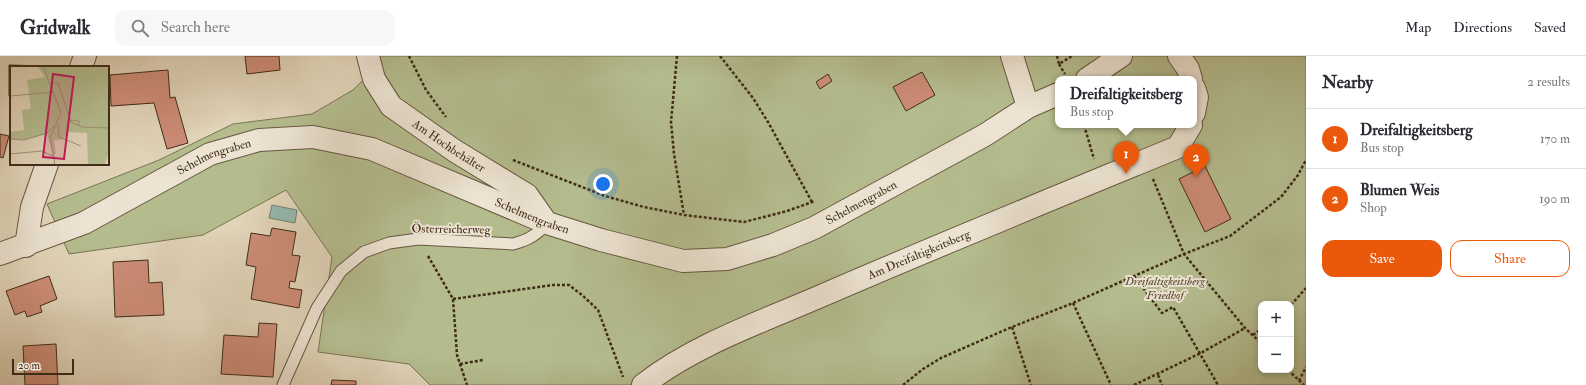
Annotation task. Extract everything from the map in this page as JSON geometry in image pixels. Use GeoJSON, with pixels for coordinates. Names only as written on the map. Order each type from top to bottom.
{"type":"FeatureCollection","features":[{"type":"Feature","properties":{"kind":"street"},"geometry":{"type":"LineString","coordinates":[[81,66],[85,56]]}},
{"type":"Feature","properties":{"kind":"street","name":"Am Hochbehälter"},"geometry":{"type":"LineString","coordinates":[[368,56],[374,79],[391,106],[456,151],[527,196],[547,223]]}},
{"type":"Feature","properties":{"kind":"street"},"geometry":{"type":"LineString","coordinates":[[1012,56],[1028,107]]}},
{"type":"Feature","properties":{"kind":"street"},"geometry":{"type":"LineString","coordinates":[[1091,76],[1121,56]]}},
{"type":"Feature","properties":{"kind":"street"},"geometry":{"type":"LineString","coordinates":[[1179,56],[1190,76]]}},
{"type":"Feature","properties":{"kind":"street","name":"Schelmengraben"},"geometry":{"type":"LineString","coordinates":[[0,254],[26,246],[40,238],[84,223],[210,154],[259,140],[313,136],[372,150],[547,223],[601,240],[683,260],[727,259],[773,245],[814,228],[984,135],[1028,107],[1055,95]]}},
{"type":"Feature","properties":{"kind":"street","name":"Am Dreifaltigkeitsberg"},"geometry":{"type":"LineString","coordinates":[[633,381],[662,370],[693,352],[862,278],[1178,147],[1189,128]]}},
{"type":"Feature","properties":{"kind":"street"},"geometry":{"type":"LineString","coordinates":[[26,246],[32,207],[47,165]]}},
{"type":"Feature","properties":{"kind":"lane","name":"Österreicherweg"},"geometry":{"type":"LineString","coordinates":[[283,385],[317,308],[341,271],[364,252],[389,243],[418,239],[513,244],[525,241],[537,235],[547,223]]}},
{"type":"Feature","properties":{"kind":"path"},"geometry":{"type":"LineString","coordinates":[[409,56],[426,90],[447,119]]}},
{"type":"Feature","properties":{"kind":"path"},"geometry":{"type":"LineString","coordinates":[[677,56],[671,122],[674,154],[684,215]]}},
{"type":"Feature","properties":{"kind":"path"},"geometry":{"type":"LineString","coordinates":[[720,56],[753,98],[768,122],[812,202]]}},
{"type":"Feature","properties":{"kind":"path"},"geometry":{"type":"LineString","coordinates":[[1058,56],[1059,64],[1072,56]]}},
{"type":"Feature","properties":{"kind":"path"},"geometry":{"type":"LineString","coordinates":[[1085,128],[1100,179]]}},
{"type":"Feature","properties":{"kind":"path"},"geometry":{"type":"LineString","coordinates":[[511,159],[605,196],[644,207],[684,215],[744,222],[819,200]]}},
{"type":"Feature","properties":{"kind":"path"},"geometry":{"type":"LineString","coordinates":[[1146,160],[1184,254],[1245,328],[1258,340]]}},
{"type":"Feature","properties":{"kind":"path"},"geometry":{"type":"LineString","coordinates":[[903,385],[923,369],[941,358],[1012,327],[1073,303],[1184,254],[1230,236],[1281,197],[1298,176],[1306,160]]}},
{"type":"Feature","properties":{"kind":"path"},"geometry":{"type":"LineString","coordinates":[[418,239],[453,299],[457,355],[467,385]]}},
{"type":"Feature","properties":{"kind":"path"},"geometry":{"type":"LineString","coordinates":[[1134,276],[1162,313],[1173,307],[1201,353],[1218,385]]}},
{"type":"Feature","properties":{"kind":"path"},"geometry":{"type":"LineString","coordinates":[[453,299],[553,284],[569,285],[582,294],[598,310],[633,381]]}},
{"type":"Feature","properties":{"kind":"path"},"geometry":{"type":"LineString","coordinates":[[1294,302],[1306,288]]}},
{"type":"Feature","properties":{"kind":"path"},"geometry":{"type":"LineString","coordinates":[[1073,303],[1111,385]]}},
{"type":"Feature","properties":{"kind":"path"},"geometry":{"type":"LineString","coordinates":[[1012,327],[1031,385]]}},
{"type":"Feature","properties":{"kind":"path"},"geometry":{"type":"LineString","coordinates":[[1134,385],[1158,375],[1201,353],[1245,328]]}},
{"type":"Feature","properties":{"kind":"path"},"geometry":{"type":"LineString","coordinates":[[1253,335],[1258,331]]}},
{"type":"Feature","properties":{"kind":"path"},"geometry":{"type":"LineString","coordinates":[[460,364],[483,360]]}},
{"type":"Feature","properties":{"kind":"path"},"geometry":{"type":"LineString","coordinates":[[1300,381],[1306,367]]}},
{"type":"Feature","properties":{"kind":"path"},"geometry":{"type":"LineString","coordinates":[[1291,373],[1304,385]]}},
{"type":"Feature","properties":{"kind":"path"},"geometry":{"type":"LineString","coordinates":[[1158,375],[1162,385]]}},
{"type":"Feature","properties":{"kind":"green space","name":"Dreifaltigkeitsberg Friedhof"},"geometry":{"type":"Polygon","coordinates":[[[368,56],[1306,56],[1306,385],[430,385],[409,364],[318,352],[332,257],[286,190],[203,235],[69,254],[47,204],[159,160],[233,124],[312,114],[353,90],[372,71],[368,56]]]}},
{"type":"Feature","properties":{"kind":"water"},"geometry":{"type":"Polygon","coordinates":[[[272,205],[297,210],[295,223],[269,218],[272,205]]]}},
{"type":"Feature","properties":{"kind":"building"},"geometry":{"type":"Polygon","coordinates":[[[245,56],[279,56],[280,70],[247,74],[245,56]]]}},
{"type":"Feature","properties":{"kind":"building"},"geometry":{"type":"Polygon","coordinates":[[[9,65],[49,66],[10,66],[9,96],[9,65]]]}},
{"type":"Feature","properties":{"kind":"building"},"geometry":{"type":"Polygon","coordinates":[[[168,70],[170,98],[175,97],[188,143],[167,149],[154,103],[111,106],[110,75],[168,70]]]}},
{"type":"Feature","properties":{"kind":"building"},"geometry":{"type":"Polygon","coordinates":[[[922,72],[935,95],[906,111],[893,87],[922,72]]]}},
{"type":"Feature","properties":{"kind":"building"},"geometry":{"type":"Polygon","coordinates":[[[828,74],[832,81],[820,89],[816,82],[828,74]]]}},
{"type":"Feature","properties":{"kind":"building"},"geometry":{"type":"Polygon","coordinates":[[[0,134],[9,136],[3,158],[0,157],[0,134]]]}},
{"type":"Feature","properties":{"kind":"building"},"geometry":{"type":"Polygon","coordinates":[[[1205,166],[1231,219],[1205,232],[1179,179],[1205,166]]]}},
{"type":"Feature","properties":{"kind":"building"},"geometry":{"type":"Polygon","coordinates":[[[272,228],[296,232],[292,255],[300,256],[295,282],[290,281],[289,288],[302,290],[299,308],[251,299],[256,267],[246,265],[251,233],[270,236],[272,228]]]}},
{"type":"Feature","properties":{"kind":"building"},"geometry":{"type":"Polygon","coordinates":[[[148,260],[149,283],[162,282],[164,315],[115,317],[113,262],[148,260]]]}},
{"type":"Feature","properties":{"kind":"building"},"geometry":{"type":"Polygon","coordinates":[[[49,276],[57,299],[40,306],[42,312],[27,317],[25,311],[15,315],[6,291],[49,276]]]}},
{"type":"Feature","properties":{"kind":"building"},"geometry":{"type":"Polygon","coordinates":[[[259,323],[277,324],[273,377],[221,374],[224,335],[258,337],[259,323]]]}},
{"type":"Feature","properties":{"kind":"building"},"geometry":{"type":"Polygon","coordinates":[[[56,344],[58,385],[25,385],[23,346],[56,344]]]}},
{"type":"Feature","properties":{"kind":"building"},"geometry":{"type":"Polygon","coordinates":[[[332,380],[356,381],[356,385],[331,385],[332,380]]]}},
{"type":"Feature","properties":{"kind":"place","name":"Dreifaltigkeitsberg"},"geometry":{"type":"Point","coordinates":[1126,174]}},
{"type":"Feature","properties":{"kind":"place","name":"Blumen Weis"},"geometry":{"type":"Point","coordinates":[1196,177]}}]}
